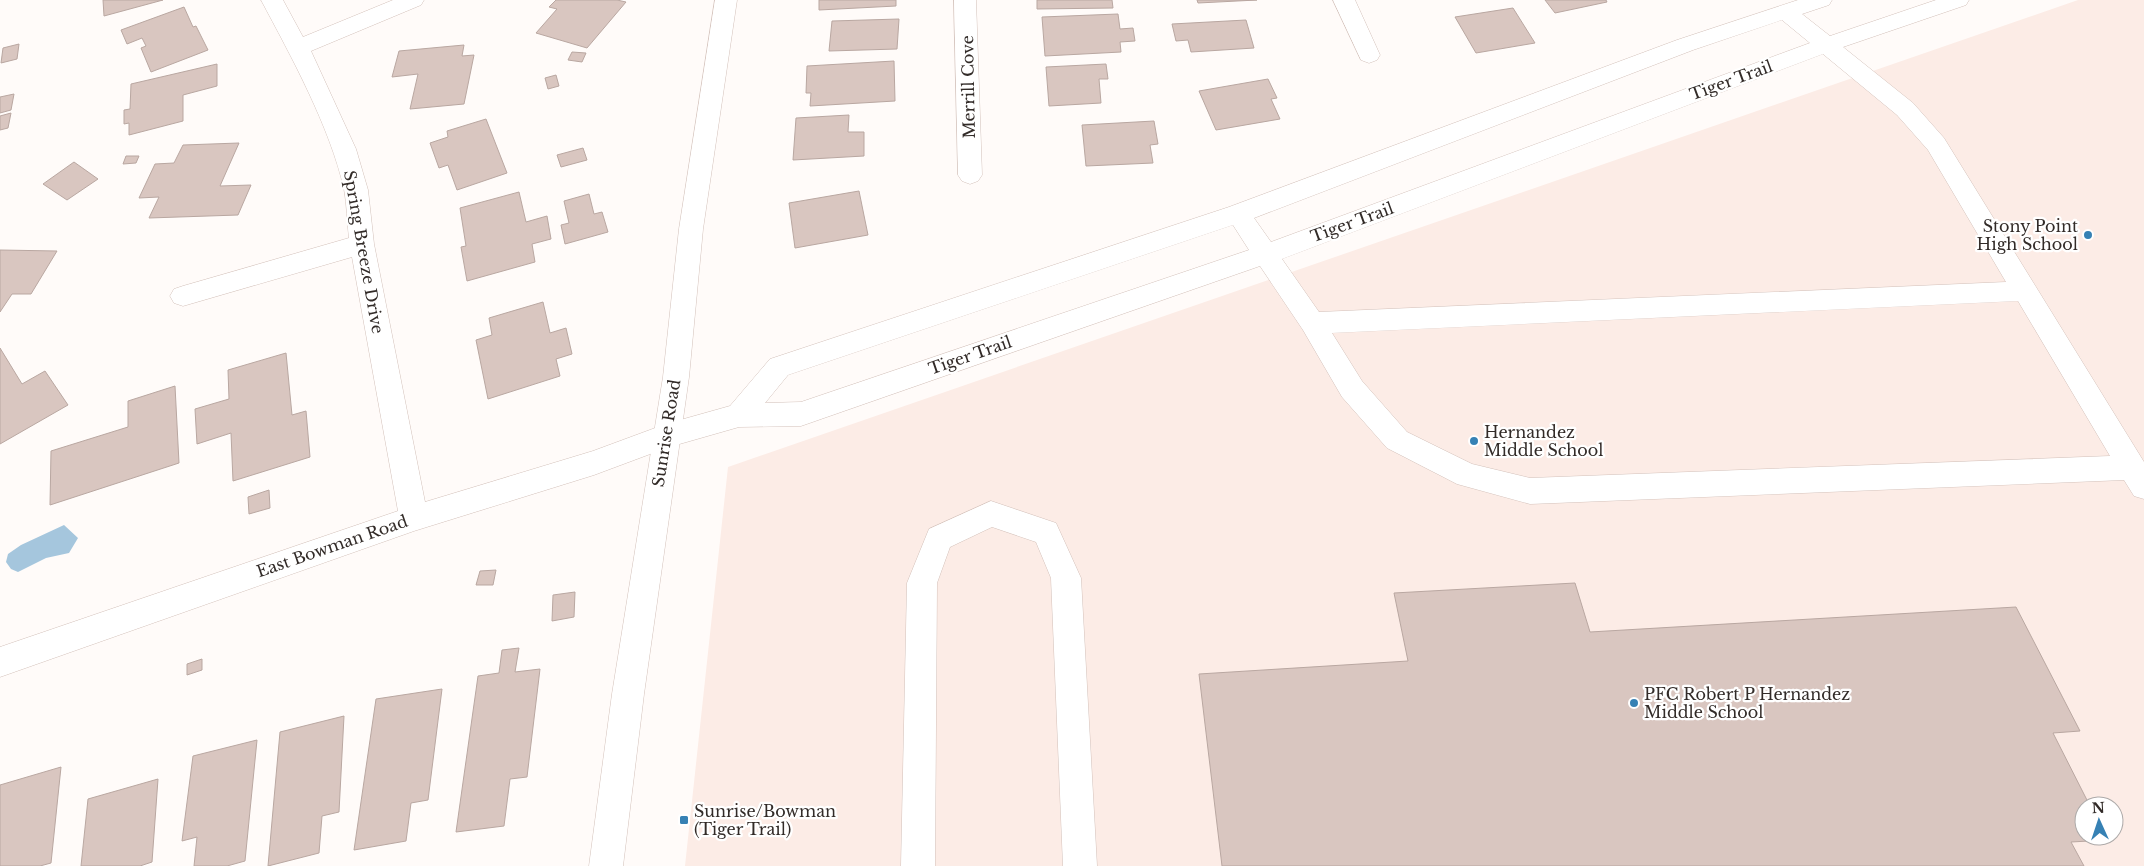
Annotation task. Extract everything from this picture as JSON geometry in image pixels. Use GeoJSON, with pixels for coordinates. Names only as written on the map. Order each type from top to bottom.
{"type":"FeatureCollection","features":[{"type":"Feature","properties":{"kind":"street","name":"Spring Breeze Drive"},"geometry":{"type":"LineString","coordinates":[[272,0],[298,48],[344,149],[356,190],[362,244],[414,518]]}},
{"type":"Feature","properties":{"kind":"street"},"geometry":{"type":"LineString","coordinates":[[298,48],[413,0]]}},
{"type":"Feature","properties":{"kind":"street","name":"Sunrise Road"},"geometry":{"type":"LineString","coordinates":[[606,866],[630,675],[676,377],[691,229],[726,0]]}},
{"type":"Feature","properties":{"kind":"street","name":"Merrill Cove"},"geometry":{"type":"LineString","coordinates":[[965,0],[970,175]]}},
{"type":"Feature","properties":{"kind":"street"},"geometry":{"type":"LineString","coordinates":[[1344,0],[1369,55]]}},
{"type":"Feature","properties":{"kind":"street"},"geometry":{"type":"LineString","coordinates":[[739,415],[779,367],[1238,214],[1676,48],[1821,0]]}},
{"type":"Feature","properties":{"kind":"street","name":"Tiger Trail"},"geometry":{"type":"LineString","coordinates":[[666,436],[739,415],[801,414],[1267,254],[1826,45],[1958,0]]}},
{"type":"Feature","properties":{"kind":"street"},"geometry":{"type":"LineString","coordinates":[[1238,214],[1267,254],[1312,323],[1352,389],[1397,440],[1467,475],[1530,492],[2138,477],[1936,144],[1905,109],[1786,12]]}},
{"type":"Feature","properties":{"kind":"street"},"geometry":{"type":"LineString","coordinates":[[183,296],[362,244]]}},
{"type":"Feature","properties":{"kind":"street"},"geometry":{"type":"LineString","coordinates":[[1312,323],[2025,291]]}},
{"type":"Feature","properties":{"kind":"street","name":"East Bowman Road"},"geometry":{"type":"LineString","coordinates":[[0,662],[414,518],[594,463],[666,436]]}},
{"type":"Feature","properties":{"kind":"street"},"geometry":{"type":"LineString","coordinates":[[918,866],[922,583],[939,538],[992,514],[1046,532],[1066,578],[1080,866]]}},
{"type":"Feature","properties":{"kind":"shaded area","name":"Hernandez Middle School"},"geometry":{"type":"Polygon","coordinates":[[[2078,0],[2144,0],[2144,866],[685,866],[728,467],[2078,0]]]}},
{"type":"Feature","properties":{"kind":"water"},"geometry":{"type":"Polygon","coordinates":[[[64,525],[78,538],[69,553],[46,558],[18,572],[11,569],[6,562],[8,554],[21,545],[64,525]]]}},
{"type":"Feature","properties":{"kind":"building"},"geometry":{"type":"Polygon","coordinates":[[[103,0],[163,0],[104,16],[103,0]]]}},
{"type":"Feature","properties":{"kind":"building"},"geometry":{"type":"Polygon","coordinates":[[[556,0],[617,0],[626,2],[587,48],[536,33],[557,9],[549,7],[556,0]]]}},
{"type":"Feature","properties":{"kind":"building"},"geometry":{"type":"Polygon","coordinates":[[[819,0],[896,0],[896,6],[819,10],[819,0]]]}},
{"type":"Feature","properties":{"kind":"building"},"geometry":{"type":"Polygon","coordinates":[[[1037,0],[1112,0],[1113,8],[1037,9],[1037,0]]]}},
{"type":"Feature","properties":{"kind":"building"},"geometry":{"type":"Polygon","coordinates":[[[1197,0],[1257,0],[1198,3],[1197,0]]]}},
{"type":"Feature","properties":{"kind":"building"},"geometry":{"type":"Polygon","coordinates":[[[1545,0],[1606,0],[1607,2],[1555,13],[1545,0]]]}},
{"type":"Feature","properties":{"kind":"building"},"geometry":{"type":"Polygon","coordinates":[[[184,7],[193,27],[196,26],[208,50],[151,72],[141,48],[146,46],[142,38],[127,44],[121,30],[184,7]]]}},
{"type":"Feature","properties":{"kind":"building"},"geometry":{"type":"Polygon","coordinates":[[[1513,8],[1535,43],[1476,53],[1455,17],[1513,8]]]}},
{"type":"Feature","properties":{"kind":"building"},"geometry":{"type":"Polygon","coordinates":[[[1118,14],[1120,29],[1133,28],[1135,41],[1120,42],[1121,52],[1045,56],[1042,17],[1118,14]]]}},
{"type":"Feature","properties":{"kind":"building"},"geometry":{"type":"Polygon","coordinates":[[[899,19],[897,49],[829,51],[832,21],[899,19]]]}},
{"type":"Feature","properties":{"kind":"building"},"geometry":{"type":"Polygon","coordinates":[[[1246,20],[1254,48],[1191,52],[1188,40],[1176,41],[1172,24],[1246,20]]]}},
{"type":"Feature","properties":{"kind":"building"},"geometry":{"type":"Polygon","coordinates":[[[19,44],[17,59],[1,63],[3,48],[19,44]]]}},
{"type":"Feature","properties":{"kind":"building"},"geometry":{"type":"Polygon","coordinates":[[[464,45],[462,56],[474,55],[464,104],[410,109],[418,74],[392,77],[399,51],[464,45]]]}},
{"type":"Feature","properties":{"kind":"building"},"geometry":{"type":"Polygon","coordinates":[[[572,52],[586,53],[582,62],[568,60],[572,52]]]}},
{"type":"Feature","properties":{"kind":"building"},"geometry":{"type":"Polygon","coordinates":[[[894,61],[895,101],[810,106],[811,93],[806,93],[807,66],[894,61]]]}},
{"type":"Feature","properties":{"kind":"building"},"geometry":{"type":"Polygon","coordinates":[[[217,64],[217,86],[183,95],[183,121],[129,135],[129,123],[124,124],[124,110],[130,109],[131,84],[217,64]]]}},
{"type":"Feature","properties":{"kind":"building"},"geometry":{"type":"Polygon","coordinates":[[[1106,64],[1108,79],[1099,79],[1101,103],[1049,106],[1046,67],[1106,64]]]}},
{"type":"Feature","properties":{"kind":"building"},"geometry":{"type":"Polygon","coordinates":[[[556,75],[559,86],[548,89],[545,78],[556,75]]]}},
{"type":"Feature","properties":{"kind":"building"},"geometry":{"type":"Polygon","coordinates":[[[1268,79],[1277,98],[1271,99],[1280,119],[1216,130],[1199,91],[1268,79]]]}},
{"type":"Feature","properties":{"kind":"building"},"geometry":{"type":"Polygon","coordinates":[[[14,94],[11,110],[0,113],[0,97],[14,94]]]}},
{"type":"Feature","properties":{"kind":"building"},"geometry":{"type":"Polygon","coordinates":[[[11,113],[8,128],[0,130],[0,116],[11,113]]]}},
{"type":"Feature","properties":{"kind":"building"},"geometry":{"type":"Polygon","coordinates":[[[849,115],[848,132],[864,132],[864,156],[793,160],[796,118],[849,115]]]}},
{"type":"Feature","properties":{"kind":"building"},"geometry":{"type":"Polygon","coordinates":[[[486,119],[507,173],[457,190],[448,165],[439,168],[430,143],[448,137],[447,131],[486,119]]]}},
{"type":"Feature","properties":{"kind":"building"},"geometry":{"type":"Polygon","coordinates":[[[1154,121],[1158,144],[1150,145],[1153,163],[1086,166],[1082,125],[1154,121]]]}},
{"type":"Feature","properties":{"kind":"building"},"geometry":{"type":"Polygon","coordinates":[[[239,143],[220,186],[251,185],[238,215],[149,218],[159,197],[139,198],[155,164],[174,163],[183,145],[239,143]]]}},
{"type":"Feature","properties":{"kind":"building"},"geometry":{"type":"Polygon","coordinates":[[[583,148],[587,160],[561,167],[557,155],[583,148]]]}},
{"type":"Feature","properties":{"kind":"building"},"geometry":{"type":"Polygon","coordinates":[[[126,156],[139,156],[136,163],[123,164],[126,156]]]}},
{"type":"Feature","properties":{"kind":"building"},"geometry":{"type":"Polygon","coordinates":[[[74,162],[98,179],[67,200],[43,184],[74,162]]]}},
{"type":"Feature","properties":{"kind":"building"},"geometry":{"type":"Polygon","coordinates":[[[859,191],[868,235],[795,248],[789,203],[859,191]]]}},
{"type":"Feature","properties":{"kind":"building"},"geometry":{"type":"Polygon","coordinates":[[[519,192],[526,222],[547,216],[551,239],[532,244],[535,262],[467,281],[461,247],[466,246],[460,208],[519,192]]]}},
{"type":"Feature","properties":{"kind":"building"},"geometry":{"type":"Polygon","coordinates":[[[589,194],[594,214],[602,212],[608,232],[565,244],[561,225],[569,223],[564,201],[589,194]]]}},
{"type":"Feature","properties":{"kind":"building"},"geometry":{"type":"Polygon","coordinates":[[[0,250],[57,251],[31,294],[12,294],[0,312],[0,250]]]}},
{"type":"Feature","properties":{"kind":"building"},"geometry":{"type":"Polygon","coordinates":[[[543,302],[550,333],[566,328],[572,354],[556,359],[560,376],[488,399],[476,340],[492,335],[489,318],[543,302]]]}},
{"type":"Feature","properties":{"kind":"building"},"geometry":{"type":"Polygon","coordinates":[[[0,348],[22,384],[45,371],[68,405],[0,444],[0,348]]]}},
{"type":"Feature","properties":{"kind":"building"},"geometry":{"type":"Polygon","coordinates":[[[286,353],[292,415],[306,411],[310,457],[233,481],[231,433],[197,444],[195,409],[229,399],[228,370],[286,353]]]}},
{"type":"Feature","properties":{"kind":"building"},"geometry":{"type":"Polygon","coordinates":[[[175,386],[179,463],[50,505],[51,451],[128,427],[128,401],[175,386]]]}},
{"type":"Feature","properties":{"kind":"building"},"geometry":{"type":"Polygon","coordinates":[[[269,490],[270,508],[249,514],[248,497],[269,490]]]}},
{"type":"Feature","properties":{"kind":"building"},"geometry":{"type":"Polygon","coordinates":[[[496,570],[493,585],[476,585],[480,571],[496,570]]]}},
{"type":"Feature","properties":{"kind":"building","name":"PFC Robert P Hernandez Middle School"},"geometry":{"type":"Polygon","coordinates":[[[1575,583],[1590,632],[2016,607],[2080,731],[2053,733],[2085,796],[2074,796],[2074,842],[2071,842],[2084,866],[1222,866],[1199,674],[1408,661],[1394,593],[1575,583]]]}},
{"type":"Feature","properties":{"kind":"building"},"geometry":{"type":"Polygon","coordinates":[[[575,592],[574,617],[552,621],[553,595],[575,592]]]}},
{"type":"Feature","properties":{"kind":"building"},"geometry":{"type":"Polygon","coordinates":[[[519,648],[515,672],[540,669],[527,777],[510,779],[504,826],[456,832],[478,676],[499,673],[502,650],[519,648]]]}},
{"type":"Feature","properties":{"kind":"building"},"geometry":{"type":"Polygon","coordinates":[[[202,659],[202,670],[187,675],[187,664],[202,659]]]}},
{"type":"Feature","properties":{"kind":"building"},"geometry":{"type":"Polygon","coordinates":[[[442,689],[428,800],[411,803],[406,841],[354,850],[376,699],[442,689]]]}},
{"type":"Feature","properties":{"kind":"building"},"geometry":{"type":"Polygon","coordinates":[[[344,716],[339,812],[322,816],[319,853],[268,866],[280,732],[344,716]]]}},
{"type":"Feature","properties":{"kind":"building"},"geometry":{"type":"Polygon","coordinates":[[[257,740],[245,861],[227,866],[194,866],[197,837],[182,841],[193,756],[257,740]]]}},
{"type":"Feature","properties":{"kind":"building"},"geometry":{"type":"Polygon","coordinates":[[[61,767],[51,863],[40,866],[0,866],[0,785],[61,767]]]}},
{"type":"Feature","properties":{"kind":"building"},"geometry":{"type":"Polygon","coordinates":[[[158,779],[152,862],[140,866],[81,866],[88,799],[158,779]]]}},
{"type":"Feature","properties":{"kind":"place","name":"Stony Point High School"},"geometry":{"type":"Point","coordinates":[2088,235]}},
{"type":"Feature","properties":{"kind":"place","name":"Hernandez Middle School"},"geometry":{"type":"Point","coordinates":[1474,441]}},
{"type":"Feature","properties":{"kind":"place","name":"PFC Robert P Hernandez Middle School"},"geometry":{"type":"Point","coordinates":[1634,703]}},
{"type":"Feature","properties":{"kind":"place","name":"Sunrise/Bowman (Tiger Trail)"},"geometry":{"type":"Point","coordinates":[684,820]}}]}
